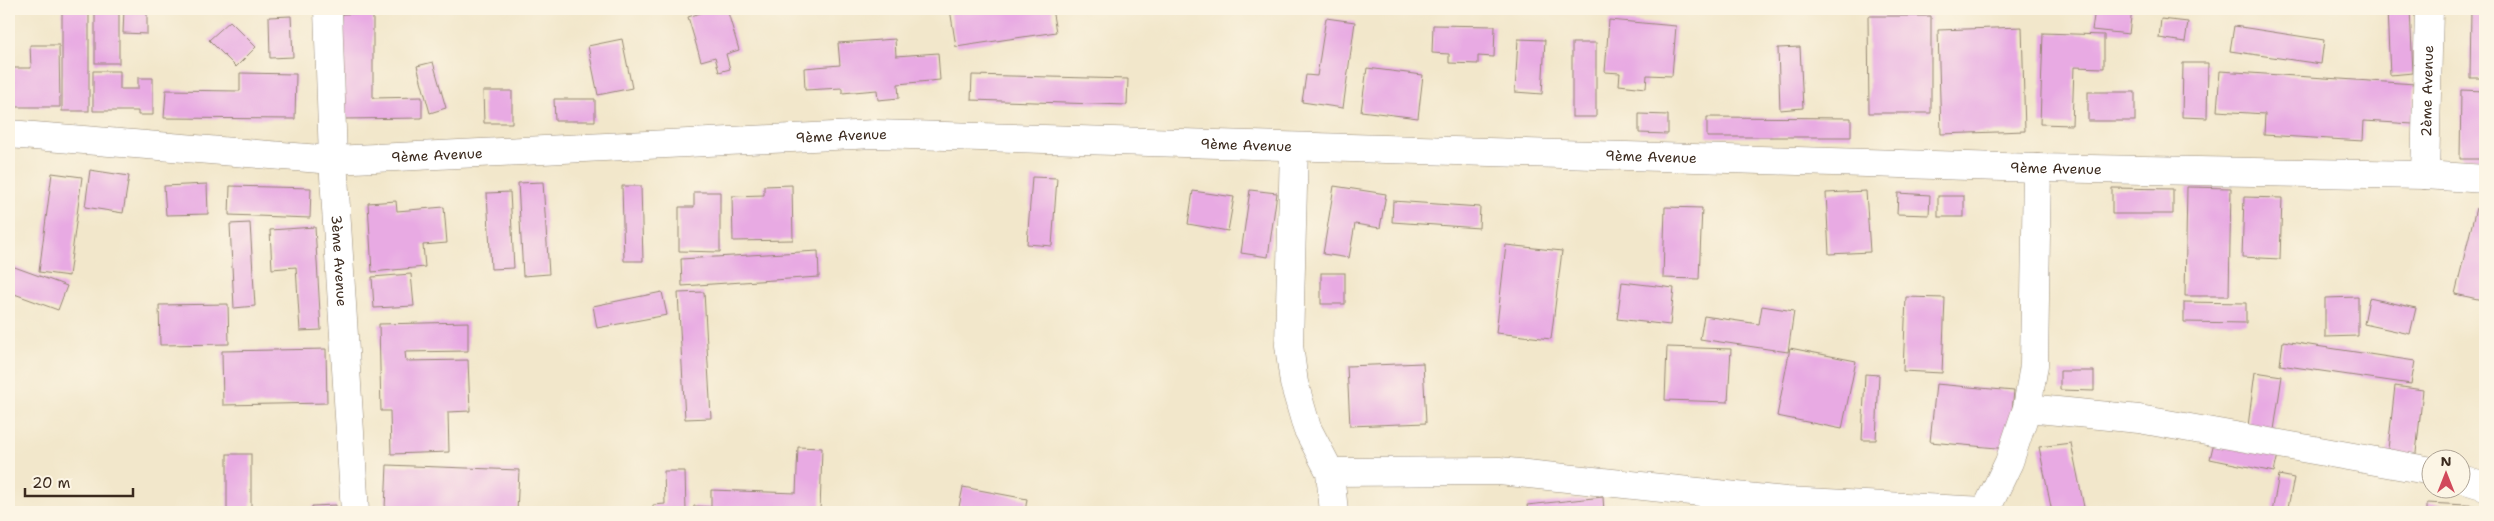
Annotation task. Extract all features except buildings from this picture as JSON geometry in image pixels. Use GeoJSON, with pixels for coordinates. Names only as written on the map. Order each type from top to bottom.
{"type":"FeatureCollection","features":[{"type":"Feature","properties":{"kind":"street","name":"3ème Avenue"},"geometry":{"type":"LineString","coordinates":[[328,9],[333,160],[355,512]]}},
{"type":"Feature","properties":{"kind":"street","name":"2ème Avenue"},"geometry":{"type":"LineString","coordinates":[[2425,175],[2429,9]]}},
{"type":"Feature","properties":{"kind":"street","name":"9ème Avenue"},"geometry":{"type":"LineString","coordinates":[[9,134],[333,160],[875,134],[2037,168],[2425,175],[2485,179]]}},
{"type":"Feature","properties":{"kind":"street"},"geometry":{"type":"LineString","coordinates":[[1294,147],[1290,345],[1294,383],[1307,428],[1330,472],[1334,512]]}},
{"type":"Feature","properties":{"kind":"street"},"geometry":{"type":"LineString","coordinates":[[1330,472],[1499,471],[1786,501],[1984,512],[2009,462],[2027,408],[2034,365],[2037,168]]}},
{"type":"Feature","properties":{"kind":"street"},"geometry":{"type":"LineString","coordinates":[[2027,408],[2139,419],[2422,469]]}},
{"type":"Feature","properties":{"kind":"street"},"geometry":{"type":"LineString","coordinates":[[2472,482],[2485,486]]}}]}
